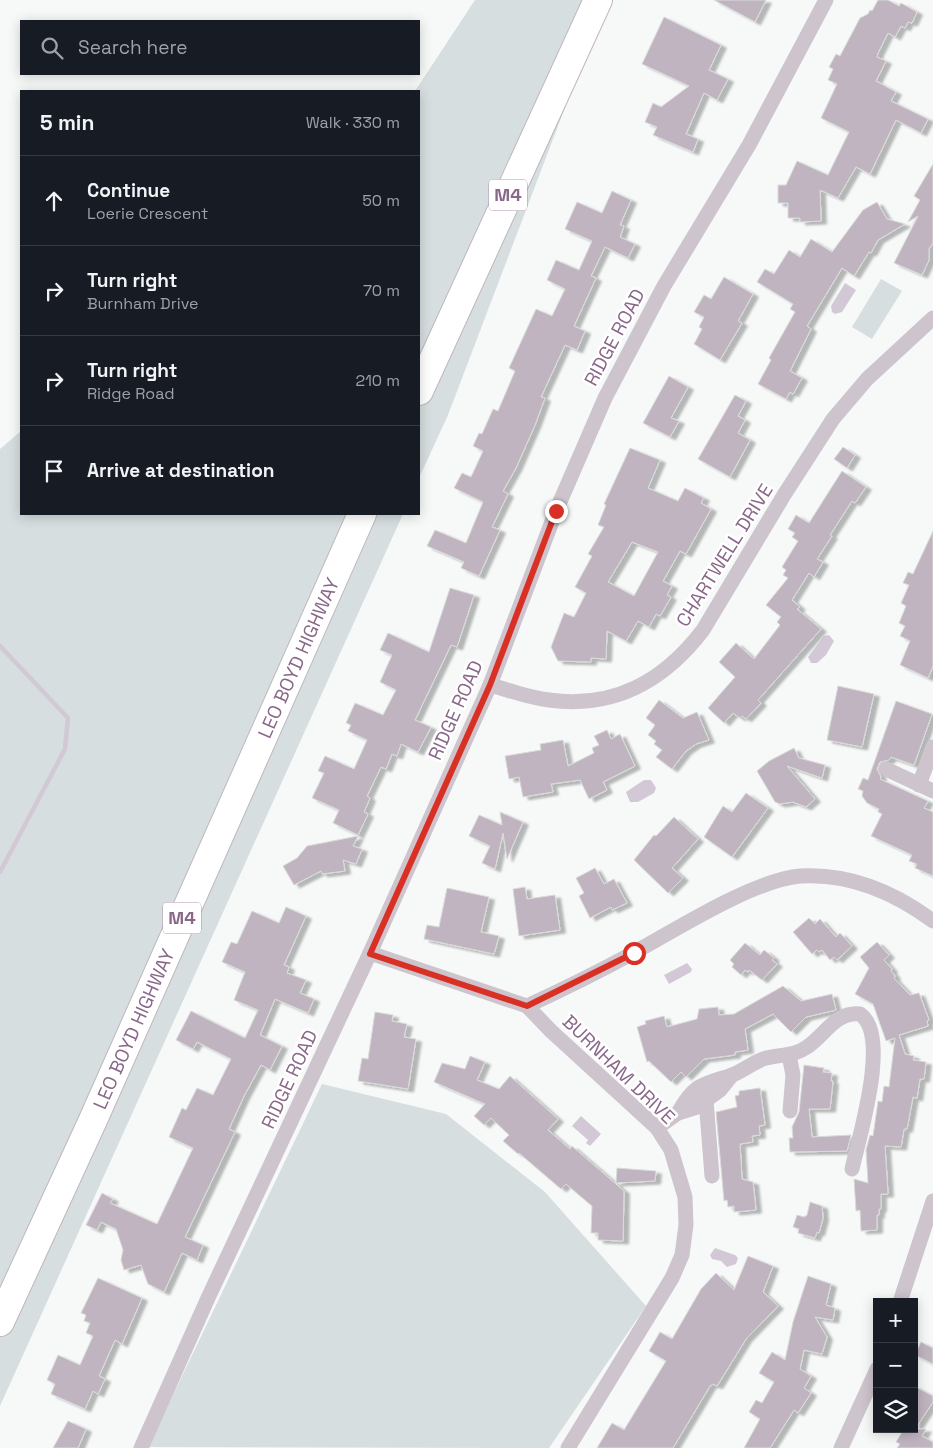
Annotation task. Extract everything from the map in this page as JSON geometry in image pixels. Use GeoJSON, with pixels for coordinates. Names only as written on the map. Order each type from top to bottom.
{"type":"FeatureCollection","features":[{"type":"Feature","properties":{"kind":"highway","name":"M4"},"geometry":{"type":"LineString","coordinates":[[420,389],[598,0]]}},
{"type":"Feature","properties":{"kind":"highway","name":"LEO BOYD HIGHWAY"},"geometry":{"type":"LineString","coordinates":[[0,1322],[93,1120],[362,515]]}},
{"type":"Feature","properties":{"kind":"street","name":"RIDGE ROAD"},"geometry":{"type":"LineString","coordinates":[[140,1448],[208,1298],[370,954],[490,685],[556,511],[605,398],[664,286],[745,152],[826,0]]}},
{"type":"Feature","properties":{"kind":"street","name":"CHARTWELL DRIVE"},"geometry":{"type":"LineString","coordinates":[[490,685],[547,700],[590,702],[628,692],[655,677],[676,662],[703,630],[784,495],[833,419],[867,379],[933,318]]}},
{"type":"Feature","properties":{"kind":"street"},"geometry":{"type":"LineString","coordinates":[[919,785],[933,747]]}},
{"type":"Feature","properties":{"kind":"street"},"geometry":{"type":"LineString","coordinates":[[886,768],[933,791]]}},
{"type":"Feature","properties":{"kind":"street"},"geometry":{"type":"LineString","coordinates":[[527,1006],[584,979],[753,890],[798,876],[823,876],[855,880],[888,894],[933,921]]}},
{"type":"Feature","properties":{"kind":"street","name":"BURNHAM DRIVE"},"geometry":{"type":"LineString","coordinates":[[370,954],[527,1006],[551,1031],[657,1128],[671,1150],[685,1197],[686,1225],[682,1255],[672,1278],[568,1448]]}},
{"type":"Feature","properties":{"kind":"street"},"geometry":{"type":"LineString","coordinates":[[657,1128],[678,1113],[693,1110],[702,1094],[720,1090],[732,1075],[763,1059],[789,1055],[807,1047],[839,1018],[847,1014],[860,1014],[869,1022],[875,1053],[874,1067],[852,1169]]}},
{"type":"Feature","properties":{"kind":"street"},"geometry":{"type":"LineString","coordinates":[[789,1055],[793,1075],[790,1111]]}},
{"type":"Feature","properties":{"kind":"street"},"geometry":{"type":"LineString","coordinates":[[702,1094],[712,1176]]}},
{"type":"Feature","properties":{"kind":"street"},"geometry":{"type":"LineString","coordinates":[[901,1298],[932,1206]]}},
{"type":"Feature","properties":{"kind":"street"},"geometry":{"type":"LineString","coordinates":[[841,1448],[873,1378]]}},
{"type":"Feature","properties":{"kind":"shaded area"},"geometry":{"type":"Polygon","coordinates":[[[475,0],[606,0],[448,415],[420,476],[420,90],[416,90],[475,0]]]}},
{"type":"Feature","properties":{"kind":"shaded area"},"geometry":{"type":"Polygon","coordinates":[[[881,279],[902,291],[872,339],[852,327],[881,279]]]}},
{"type":"Feature","properties":{"kind":"shaded area"},"geometry":{"type":"Polygon","coordinates":[[[845,283],[856,290],[842,312],[835,314],[832,312],[831,306],[845,283]]]}},
{"type":"Feature","properties":{"kind":"shaded area"},"geometry":{"type":"Polygon","coordinates":[[[20,432],[20,515],[403,515],[0,1406],[0,449],[20,432]]]}},
{"type":"Feature","properties":{"kind":"shaded area"},"geometry":{"type":"Polygon","coordinates":[[[829,635],[834,641],[826,655],[817,663],[811,663],[808,657],[824,636],[829,635]]]}},
{"type":"Feature","properties":{"kind":"shaded area"},"geometry":{"type":"Polygon","coordinates":[[[644,780],[651,780],[656,788],[654,793],[638,802],[630,802],[626,792],[644,780]]]}},
{"type":"Feature","properties":{"kind":"shaded area"},"geometry":{"type":"Polygon","coordinates":[[[687,963],[692,969],[691,972],[669,984],[664,975],[687,963]]]}},
{"type":"Feature","properties":{"kind":"shaded area"},"geometry":{"type":"Polygon","coordinates":[[[322,1084],[446,1114],[545,1192],[646,1306],[549,1448],[148,1447],[322,1084]]]}},
{"type":"Feature","properties":{"kind":"shaded area"},"geometry":{"type":"Polygon","coordinates":[[[581,1116],[601,1134],[590,1146],[586,1143],[588,1140],[572,1126],[581,1116]]]}},
{"type":"Feature","properties":{"kind":"shaded area"},"geometry":{"type":"Polygon","coordinates":[[[715,1248],[735,1255],[738,1258],[736,1264],[727,1267],[721,1261],[712,1259],[710,1255],[715,1248]]]}},
{"type":"Feature","properties":{"kind":"building"},"geometry":{"type":"Polygon","coordinates":[[[714,0],[766,0],[755,22],[714,0]]]}},
{"type":"Feature","properties":{"kind":"building"},"geometry":{"type":"Polygon","coordinates":[[[878,0],[888,0],[899,6],[901,3],[917,12],[912,23],[908,22],[905,28],[901,26],[895,37],[888,33],[877,57],[886,61],[876,81],[896,92],[891,101],[928,119],[921,133],[896,120],[870,174],[856,167],[838,198],[820,190],[821,221],[800,222],[800,218],[788,218],[788,203],[778,203],[778,185],[786,185],[797,161],[828,175],[849,132],[821,118],[837,84],[828,80],[833,69],[829,67],[836,54],[840,56],[860,18],[868,14],[870,10],[872,11],[878,0]]]}},
{"type":"Feature","properties":{"kind":"building"},"geometry":{"type":"Polygon","coordinates":[[[664,17],[721,45],[709,70],[728,79],[717,100],[704,93],[686,134],[698,139],[693,152],[653,135],[657,127],[645,122],[653,103],[661,107],[689,86],[642,64],[664,17]]]}},
{"type":"Feature","properties":{"kind":"building"},"geometry":{"type":"Polygon","coordinates":[[[933,164],[933,243],[929,249],[929,260],[922,275],[894,263],[918,216],[908,222],[920,200],[914,196],[933,164]]]}},
{"type":"Feature","properties":{"kind":"building"},"geometry":{"type":"Polygon","coordinates":[[[612,191],[631,200],[620,225],[624,226],[620,237],[635,244],[628,258],[605,247],[591,276],[596,278],[574,326],[585,331],[577,350],[565,345],[541,397],[545,398],[535,425],[516,468],[503,491],[508,494],[492,527],[500,530],[479,576],[461,568],[464,562],[427,546],[435,530],[466,543],[483,502],[454,488],[462,473],[471,477],[483,451],[473,446],[479,433],[482,434],[493,409],[498,411],[515,371],[509,368],[536,309],[552,316],[565,289],[547,280],[556,260],[579,270],[592,241],[565,229],[577,202],[602,213],[612,191]]]}},
{"type":"Feature","properties":{"kind":"building"},"geometry":{"type":"Polygon","coordinates":[[[877,202],[887,219],[905,224],[878,240],[854,276],[842,268],[807,326],[811,329],[790,371],[802,378],[793,394],[790,392],[786,399],[758,384],[771,360],[769,358],[795,312],[790,309],[793,304],[757,282],[765,269],[774,274],[789,250],[800,257],[811,239],[832,252],[863,210],[877,202]]]}},
{"type":"Feature","properties":{"kind":"building"},"geometry":{"type":"Polygon","coordinates":[[[724,277],[753,294],[738,321],[742,323],[720,360],[694,344],[702,329],[699,327],[704,317],[694,312],[704,295],[711,299],[724,277]]]}},
{"type":"Feature","properties":{"kind":"building"},"geometry":{"type":"Polygon","coordinates":[[[669,376],[688,387],[671,418],[679,421],[670,437],[643,423],[669,376]]]}},
{"type":"Feature","properties":{"kind":"building"},"geometry":{"type":"Polygon","coordinates":[[[735,395],[746,401],[738,416],[745,420],[738,433],[750,440],[730,477],[698,459],[735,395]]]}},
{"type":"Feature","properties":{"kind":"building"},"geometry":{"type":"Polygon","coordinates":[[[843,447],[855,455],[847,468],[834,459],[843,447]]]}},
{"type":"Feature","properties":{"kind":"building"},"geometry":{"type":"Polygon","coordinates":[[[630,448],[660,460],[648,488],[678,501],[685,488],[704,498],[701,503],[711,509],[686,554],[680,551],[663,581],[672,586],[667,595],[671,597],[660,616],[656,614],[649,627],[638,621],[626,641],[607,631],[606,659],[591,658],[591,662],[558,661],[551,647],[564,613],[574,617],[586,593],[575,587],[592,556],[588,554],[604,527],[598,525],[606,505],[604,504],[630,448]],[[632,542],[608,582],[634,596],[658,552],[632,542]]]}},
{"type":"Feature","properties":{"kind":"building"},"geometry":{"type":"Polygon","coordinates":[[[842,471],[866,487],[855,503],[852,501],[830,535],[832,536],[817,559],[823,562],[814,577],[809,573],[792,600],[800,607],[797,609],[821,629],[758,700],[761,703],[746,719],[742,716],[740,718],[733,713],[724,723],[708,708],[735,677],[719,662],[736,643],[754,659],[780,625],[777,622],[781,617],[766,605],[788,578],[783,575],[786,570],[782,567],[798,541],[792,537],[795,533],[788,529],[796,515],[809,523],[842,471]]]}},
{"type":"Feature","properties":{"kind":"building"},"geometry":{"type":"Polygon","coordinates":[[[933,531],[933,666],[928,678],[900,665],[910,641],[900,636],[905,626],[899,623],[906,606],[901,603],[909,585],[903,583],[908,572],[913,574],[933,531]]]}},
{"type":"Feature","properties":{"kind":"building"},"geometry":{"type":"Polygon","coordinates":[[[450,588],[474,595],[457,647],[451,645],[415,720],[431,727],[418,752],[401,744],[397,756],[392,754],[386,769],[381,767],[367,796],[370,798],[364,812],[368,814],[358,835],[333,823],[339,810],[312,798],[324,773],[318,771],[325,756],[354,769],[367,740],[348,731],[351,725],[346,723],[355,703],[383,715],[396,690],[380,682],[392,655],[380,650],[388,633],[429,652],[450,588]]]}},
{"type":"Feature","properties":{"kind":"building"},"geometry":{"type":"Polygon","coordinates":[[[838,686],[874,694],[862,747],[827,740],[838,686]]]}},
{"type":"Feature","properties":{"kind":"building"},"geometry":{"type":"Polygon","coordinates":[[[659,700],[683,718],[697,712],[709,740],[696,744],[686,751],[672,769],[656,757],[662,750],[654,744],[656,741],[648,735],[655,725],[646,718],[659,700]]]}},
{"type":"Feature","properties":{"kind":"building"},"geometry":{"type":"Polygon","coordinates":[[[896,701],[932,714],[914,765],[891,757],[889,760],[880,762],[877,769],[881,777],[880,779],[928,801],[924,808],[933,812],[933,876],[915,868],[917,864],[909,861],[912,855],[871,836],[882,814],[878,812],[879,809],[867,803],[862,796],[863,791],[858,789],[863,778],[868,780],[896,701]]]}},
{"type":"Feature","properties":{"kind":"building"},"geometry":{"type":"Polygon","coordinates":[[[607,730],[611,739],[620,734],[635,766],[603,782],[607,790],[589,799],[580,780],[551,784],[553,792],[523,797],[519,777],[509,779],[505,756],[541,750],[540,744],[563,740],[568,766],[594,753],[592,748],[599,745],[594,736],[607,730]]]}},
{"type":"Feature","properties":{"kind":"building"},"geometry":{"type":"Polygon","coordinates":[[[794,748],[799,758],[825,765],[822,778],[787,766],[815,799],[806,807],[793,802],[780,804],[775,802],[757,771],[769,761],[794,748]]]}},
{"type":"Feature","properties":{"kind":"building"},"geometry":{"type":"Polygon","coordinates":[[[746,793],[768,808],[732,857],[704,837],[723,806],[732,812],[746,793]]]}},
{"type":"Feature","properties":{"kind":"building"},"geometry":{"type":"Polygon","coordinates":[[[500,812],[523,822],[507,859],[503,833],[495,869],[482,863],[490,846],[469,836],[479,815],[502,825],[500,812]]]}},
{"type":"Feature","properties":{"kind":"building"},"geometry":{"type":"Polygon","coordinates":[[[674,817],[698,839],[672,868],[683,878],[668,893],[634,860],[654,835],[656,836],[674,817]]]}},
{"type":"Feature","properties":{"kind":"building"},"geometry":{"type":"Polygon","coordinates":[[[358,836],[353,846],[362,849],[356,864],[343,860],[345,871],[322,874],[321,871],[294,885],[283,866],[297,858],[307,846],[358,836]]]}},
{"type":"Feature","properties":{"kind":"building"},"geometry":{"type":"Polygon","coordinates":[[[595,868],[604,884],[614,879],[627,903],[612,910],[611,907],[590,918],[579,896],[584,893],[576,878],[595,868]]]}},
{"type":"Feature","properties":{"kind":"building"},"geometry":{"type":"Polygon","coordinates":[[[525,887],[527,899],[555,895],[560,930],[519,936],[513,889],[525,887]]]}},
{"type":"Feature","properties":{"kind":"building"},"geometry":{"type":"Polygon","coordinates":[[[447,888],[489,897],[481,932],[499,936],[494,954],[424,939],[427,925],[439,927],[447,888]]]}},
{"type":"Feature","properties":{"kind":"building"},"geometry":{"type":"Polygon","coordinates":[[[286,907],[306,916],[284,965],[289,967],[287,973],[306,980],[300,993],[314,999],[308,1013],[275,999],[260,1035],[282,1046],[270,1070],[261,1065],[244,1096],[229,1129],[235,1132],[185,1237],[203,1245],[197,1260],[182,1253],[164,1292],[148,1284],[141,1265],[124,1270],[121,1260],[123,1250],[116,1229],[101,1222],[97,1230],[86,1225],[102,1193],[113,1199],[110,1203],[157,1224],[193,1148],[169,1137],[182,1108],[186,1110],[197,1088],[213,1095],[231,1059],[197,1042],[193,1049],[176,1040],[191,1011],[245,1038],[258,1010],[234,1000],[245,972],[222,962],[231,942],[237,944],[252,911],[279,923],[286,907]]]}},
{"type":"Feature","properties":{"kind":"building"},"geometry":{"type":"Polygon","coordinates":[[[809,918],[815,924],[820,919],[836,937],[840,933],[852,946],[837,960],[834,957],[830,960],[822,950],[819,952],[817,950],[812,954],[793,932],[809,918]]]}},
{"type":"Feature","properties":{"kind":"building"},"geometry":{"type":"Polygon","coordinates":[[[877,942],[889,955],[884,960],[892,969],[894,978],[910,995],[919,993],[929,1020],[927,1021],[928,1026],[899,1035],[905,1054],[914,1056],[913,1060],[926,1062],[924,1079],[920,1079],[917,1098],[913,1097],[907,1129],[904,1129],[901,1147],[885,1146],[888,1194],[881,1194],[881,1209],[879,1209],[879,1215],[877,1215],[877,1230],[861,1231],[860,1210],[856,1211],[854,1179],[868,1183],[866,1150],[870,1135],[873,1136],[878,1101],[882,1102],[884,1086],[889,1087],[895,1038],[886,1041],[873,1004],[855,994],[869,968],[860,957],[877,942]]]}},
{"type":"Feature","properties":{"kind":"building"},"geometry":{"type":"Polygon","coordinates":[[[745,943],[760,955],[764,950],[774,958],[772,960],[777,964],[762,980],[749,970],[748,972],[745,970],[741,975],[732,967],[734,964],[730,960],[745,943]]]}},
{"type":"Feature","properties":{"kind":"building"},"geometry":{"type":"Polygon","coordinates":[[[783,986],[801,1001],[832,994],[836,1010],[806,1017],[791,1032],[773,1014],[745,1029],[748,1050],[735,1052],[735,1055],[704,1059],[686,1077],[681,1072],[671,1082],[649,1061],[647,1062],[637,1027],[646,1024],[645,1021],[664,1016],[667,1027],[697,1019],[699,1009],[718,1007],[719,1015],[734,1014],[783,986]]]}},
{"type":"Feature","properties":{"kind":"building"},"geometry":{"type":"Polygon","coordinates":[[[375,1012],[393,1015],[392,1021],[407,1024],[404,1037],[416,1039],[408,1089],[358,1081],[362,1058],[368,1059],[375,1012]]]}},
{"type":"Feature","properties":{"kind":"building"},"geometry":{"type":"Polygon","coordinates":[[[470,1056],[485,1062],[477,1080],[499,1089],[510,1076],[558,1119],[548,1130],[570,1149],[572,1146],[624,1191],[623,1241],[598,1240],[598,1233],[591,1233],[592,1206],[566,1184],[561,1189],[503,1141],[509,1135],[491,1118],[484,1125],[474,1116],[485,1104],[434,1082],[442,1063],[465,1069],[470,1056]]]}},
{"type":"Feature","properties":{"kind":"building"},"geometry":{"type":"Polygon","coordinates":[[[804,1065],[824,1068],[823,1072],[832,1073],[831,1081],[833,1081],[830,1109],[809,1109],[812,1137],[851,1135],[847,1151],[790,1152],[789,1138],[793,1138],[792,1127],[799,1112],[804,1065]]]}},
{"type":"Feature","properties":{"kind":"building"},"geometry":{"type":"Polygon","coordinates":[[[760,1088],[765,1125],[759,1126],[760,1135],[752,1136],[753,1142],[740,1144],[742,1179],[753,1182],[756,1210],[734,1212],[734,1206],[728,1207],[727,1200],[724,1201],[716,1112],[737,1107],[735,1096],[739,1095],[739,1091],[760,1088]]]}},
{"type":"Feature","properties":{"kind":"building"},"geometry":{"type":"Polygon","coordinates":[[[617,1168],[656,1171],[655,1181],[616,1183],[617,1168]]]}},
{"type":"Feature","properties":{"kind":"building"},"geometry":{"type":"Polygon","coordinates":[[[810,1202],[822,1206],[823,1218],[819,1233],[817,1232],[815,1238],[798,1233],[799,1229],[793,1227],[797,1215],[804,1217],[807,1215],[810,1202]]]}},
{"type":"Feature","properties":{"kind":"building"},"geometry":{"type":"Polygon","coordinates":[[[748,1256],[773,1266],[763,1292],[778,1306],[746,1339],[717,1386],[713,1384],[710,1386],[673,1448],[597,1448],[612,1423],[624,1430],[666,1361],[649,1351],[660,1332],[672,1339],[701,1289],[716,1273],[734,1290],[748,1256]]]}},
{"type":"Feature","properties":{"kind":"building"},"geometry":{"type":"Polygon","coordinates":[[[808,1276],[831,1284],[826,1305],[835,1308],[833,1320],[815,1317],[827,1337],[822,1354],[804,1350],[800,1369],[811,1376],[804,1388],[811,1393],[798,1413],[794,1410],[770,1448],[744,1448],[760,1419],[749,1412],[756,1400],[762,1403],[774,1382],[759,1373],[772,1352],[785,1360],[793,1322],[808,1276]]]}},
{"type":"Feature","properties":{"kind":"building"},"geometry":{"type":"Polygon","coordinates":[[[98,1278],[142,1298],[122,1344],[115,1340],[99,1376],[105,1379],[98,1394],[93,1391],[85,1409],[51,1394],[55,1384],[47,1380],[58,1355],[80,1365],[93,1336],[86,1333],[90,1323],[84,1321],[86,1315],[81,1313],[98,1278]]]}},
{"type":"Feature","properties":{"kind":"building"},"geometry":{"type":"Polygon","coordinates":[[[921,1342],[933,1348],[933,1364],[918,1356],[918,1348],[921,1342]]]}},
{"type":"Feature","properties":{"kind":"building"},"geometry":{"type":"Polygon","coordinates":[[[918,1388],[933,1396],[933,1402],[918,1424],[918,1388]]]}},
{"type":"Feature","properties":{"kind":"building"},"geometry":{"type":"Polygon","coordinates":[[[68,1421],[86,1429],[78,1448],[53,1448],[68,1421]]]}},
{"type":"Feature","properties":{"kind":"building"},"geometry":{"type":"Polygon","coordinates":[[[918,1429],[926,1429],[922,1436],[933,1442],[933,1448],[897,1448],[900,1444],[896,1442],[902,1433],[918,1433],[918,1429]]]}},
{"type":"Feature","properties":{"kind":"waterway"},"geometry":{"type":"LineString","coordinates":[[0,646],[68,718],[65,749],[0,872]]}},
{"type":"Feature","properties":{"kind":"route"},"geometry":{"type":"LineString","coordinates":[[556,511],[517,619],[490,685],[441,791],[370,954],[527,1006],[634,953]]}}]}
